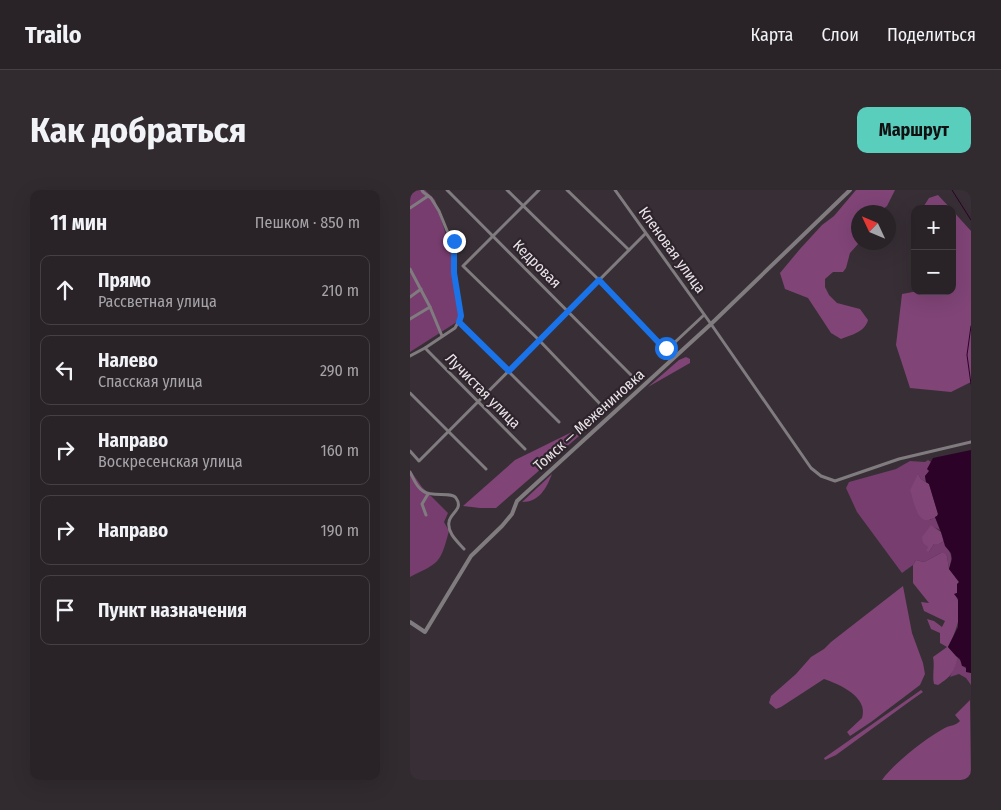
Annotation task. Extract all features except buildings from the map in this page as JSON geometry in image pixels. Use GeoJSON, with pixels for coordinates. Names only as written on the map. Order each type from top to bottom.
{"type":"FeatureCollection","features":[{"type":"Feature","properties":{"kind":"street"},"geometry":{"type":"LineString","coordinates":[[410,356],[455,328],[461,316],[454,273],[454,241],[448,233],[439,211],[422,190]]}},
{"type":"Feature","properties":{"kind":"street","name":"Кедровая"},"geometry":{"type":"LineString","coordinates":[[447,190],[630,375]]}},
{"type":"Feature","properties":{"kind":"street"},"geometry":{"type":"LineString","coordinates":[[508,190],[599,280],[663,347],[669,347],[673,344],[704,315]]}},
{"type":"Feature","properties":{"kind":"street"},"geometry":{"type":"LineString","coordinates":[[539,190],[463,266],[539,340],[602,406]]}},
{"type":"Feature","properties":{"kind":"street"},"geometry":{"type":"LineString","coordinates":[[567,190],[629,250]]}},
{"type":"Feature","properties":{"kind":"street","name":"Кленовая улица"},"geometry":{"type":"LineString","coordinates":[[615,190],[811,468],[821,476],[835,481],[899,459],[971,442]]}},
{"type":"Feature","properties":{"kind":"street","name":"Томск — Межениновка"},"geometry":{"type":"LineString","coordinates":[[410,622],[425,632],[471,556],[502,526],[512,514],[517,501],[710,324],[850,190]]}},
{"type":"Feature","properties":{"kind":"street"},"geometry":{"type":"LineString","coordinates":[[410,208],[428,196]]}},
{"type":"Feature","properties":{"kind":"street"},"geometry":{"type":"LineString","coordinates":[[410,451],[419,460],[646,234]]}},
{"type":"Feature","properties":{"kind":"street"},"geometry":{"type":"LineString","coordinates":[[410,269],[422,289],[442,336]]}},
{"type":"Feature","properties":{"kind":"street"},"geometry":{"type":"LineString","coordinates":[[410,297],[422,289]]}},
{"type":"Feature","properties":{"kind":"street"},"geometry":{"type":"LineString","coordinates":[[410,320],[430,307]]}},
{"type":"Feature","properties":{"kind":"street"},"geometry":{"type":"LineString","coordinates":[[459,322],[559,422]]}},
{"type":"Feature","properties":{"kind":"street","name":"Лучистая улица"},"geometry":{"type":"LineString","coordinates":[[425,348],[525,449]]}},
{"type":"Feature","properties":{"kind":"street"},"geometry":{"type":"LineString","coordinates":[[410,393],[486,469]]}},
{"type":"Feature","properties":{"kind":"street"},"geometry":{"type":"LineString","coordinates":[[410,472],[422,491],[435,496],[455,496],[458,508],[450,519],[449,526],[453,536],[464,549]]}},
{"type":"Feature","properties":{"kind":"street"},"geometry":{"type":"LineString","coordinates":[[426,515],[422,504],[428,494]]}},
{"type":"Feature","properties":{"kind":"shaded area"},"geometry":{"type":"Polygon","coordinates":[[[410,190],[425,190],[435,200],[454,260],[460,320],[410,352],[410,190]]]}},
{"type":"Feature","properties":{"kind":"shaded area"},"geometry":{"type":"Polygon","coordinates":[[[856,190],[895,190],[888,205],[851,205],[851,250],[853,250],[846,268],[843,272],[833,272],[825,279],[825,287],[829,295],[837,303],[860,309],[868,320],[861,330],[841,339],[831,333],[808,298],[785,289],[780,273],[822,225],[834,216],[856,190]]]}},
{"type":"Feature","properties":{"kind":"shaded area"},"geometry":{"type":"Polygon","coordinates":[[[938,195],[947,205],[925,205],[929,198],[938,195]]]}},
{"type":"Feature","properties":{"kind":"shaded area"},"geometry":{"type":"Polygon","coordinates":[[[956,214],[971,231],[971,382],[951,392],[910,388],[896,345],[902,294],[911,292],[911,295],[956,295],[956,214]]]}},
{"type":"Feature","properties":{"kind":"shaded area"},"geometry":{"type":"Polygon","coordinates":[[[686,357],[690,359],[690,363],[648,387],[679,360],[686,357]]]}},
{"type":"Feature","properties":{"kind":"shaded area"},"geometry":{"type":"Polygon","coordinates":[[[572,432],[579,436],[496,508],[463,506],[515,460],[572,432]]]}},
{"type":"Feature","properties":{"kind":"shaded area"},"geometry":{"type":"Polygon","coordinates":[[[971,450],[971,673],[966,672],[966,667],[962,666],[960,659],[948,647],[958,627],[958,599],[954,594],[957,593],[957,584],[959,582],[949,569],[952,559],[951,553],[945,546],[935,517],[938,514],[925,476],[929,471],[927,469],[933,458],[971,450]]]}},
{"type":"Feature","properties":{"kind":"shaded area"},"geometry":{"type":"Polygon","coordinates":[[[928,460],[931,462],[930,471],[925,476],[926,482],[918,474],[930,520],[935,517],[940,530],[931,526],[928,547],[929,552],[934,544],[944,541],[951,554],[949,569],[947,556],[941,553],[924,562],[916,560],[913,565],[902,573],[857,512],[846,488],[849,482],[896,469],[910,461],[925,462],[928,460]]]}},
{"type":"Feature","properties":{"kind":"shaded area"},"geometry":{"type":"Polygon","coordinates":[[[410,470],[422,487],[448,513],[444,522],[449,531],[441,556],[437,561],[410,577],[410,470]]]}},
{"type":"Feature","properties":{"kind":"shaded area"},"geometry":{"type":"Polygon","coordinates":[[[552,474],[541,494],[533,500],[522,502],[552,474]]]}},
{"type":"Feature","properties":{"kind":"shaded area"},"geometry":{"type":"Polygon","coordinates":[[[918,474],[921,479],[929,484],[938,514],[930,520],[925,520],[919,516],[910,490],[918,474]]]}},
{"type":"Feature","properties":{"kind":"shaded area"},"geometry":{"type":"Polygon","coordinates":[[[931,525],[941,532],[944,541],[934,544],[929,552],[926,551],[928,547],[923,543],[922,537],[931,525]]]}},
{"type":"Feature","properties":{"kind":"shaded area"},"geometry":{"type":"Polygon","coordinates":[[[941,553],[947,556],[949,569],[959,582],[957,593],[955,594],[959,607],[958,621],[948,647],[958,658],[951,674],[938,685],[934,684],[933,657],[947,647],[940,643],[940,633],[931,629],[927,619],[934,621],[942,627],[945,621],[924,611],[921,602],[929,603],[913,583],[913,565],[916,560],[924,562],[941,553]]]}},
{"type":"Feature","properties":{"kind":"shaded area"},"geometry":{"type":"Polygon","coordinates":[[[903,586],[912,633],[925,674],[920,685],[850,736],[847,732],[862,718],[863,710],[861,704],[851,692],[830,681],[824,679],[776,709],[769,703],[771,696],[796,674],[811,657],[824,649],[903,586]]]}},
{"type":"Feature","properties":{"kind":"shaded area"},"geometry":{"type":"Polygon","coordinates":[[[958,658],[962,665],[971,673],[971,685],[966,678],[959,674],[950,677],[958,658]]]}},
{"type":"Feature","properties":{"kind":"shaded area"},"geometry":{"type":"Polygon","coordinates":[[[921,690],[923,692],[836,755],[825,760],[824,758],[921,690]]]}},
{"type":"Feature","properties":{"kind":"shaded area"},"geometry":{"type":"Polygon","coordinates":[[[970,700],[971,780],[882,780],[901,759],[919,745],[943,729],[958,723],[960,721],[955,715],[970,700]]]}},
{"type":"Feature","properties":{"kind":"waterway"},"geometry":{"type":"LineString","coordinates":[[952,190],[971,220]]}},
{"type":"Feature","properties":{"kind":"waterway"},"geometry":{"type":"LineString","coordinates":[[971,326],[967,355],[971,384]]}},
{"type":"Feature","properties":{"kind":"route"},"geometry":{"type":"LineString","coordinates":[[454,241],[454,273],[461,310],[459,322],[509,371],[599,280],[666,348]]}}]}
